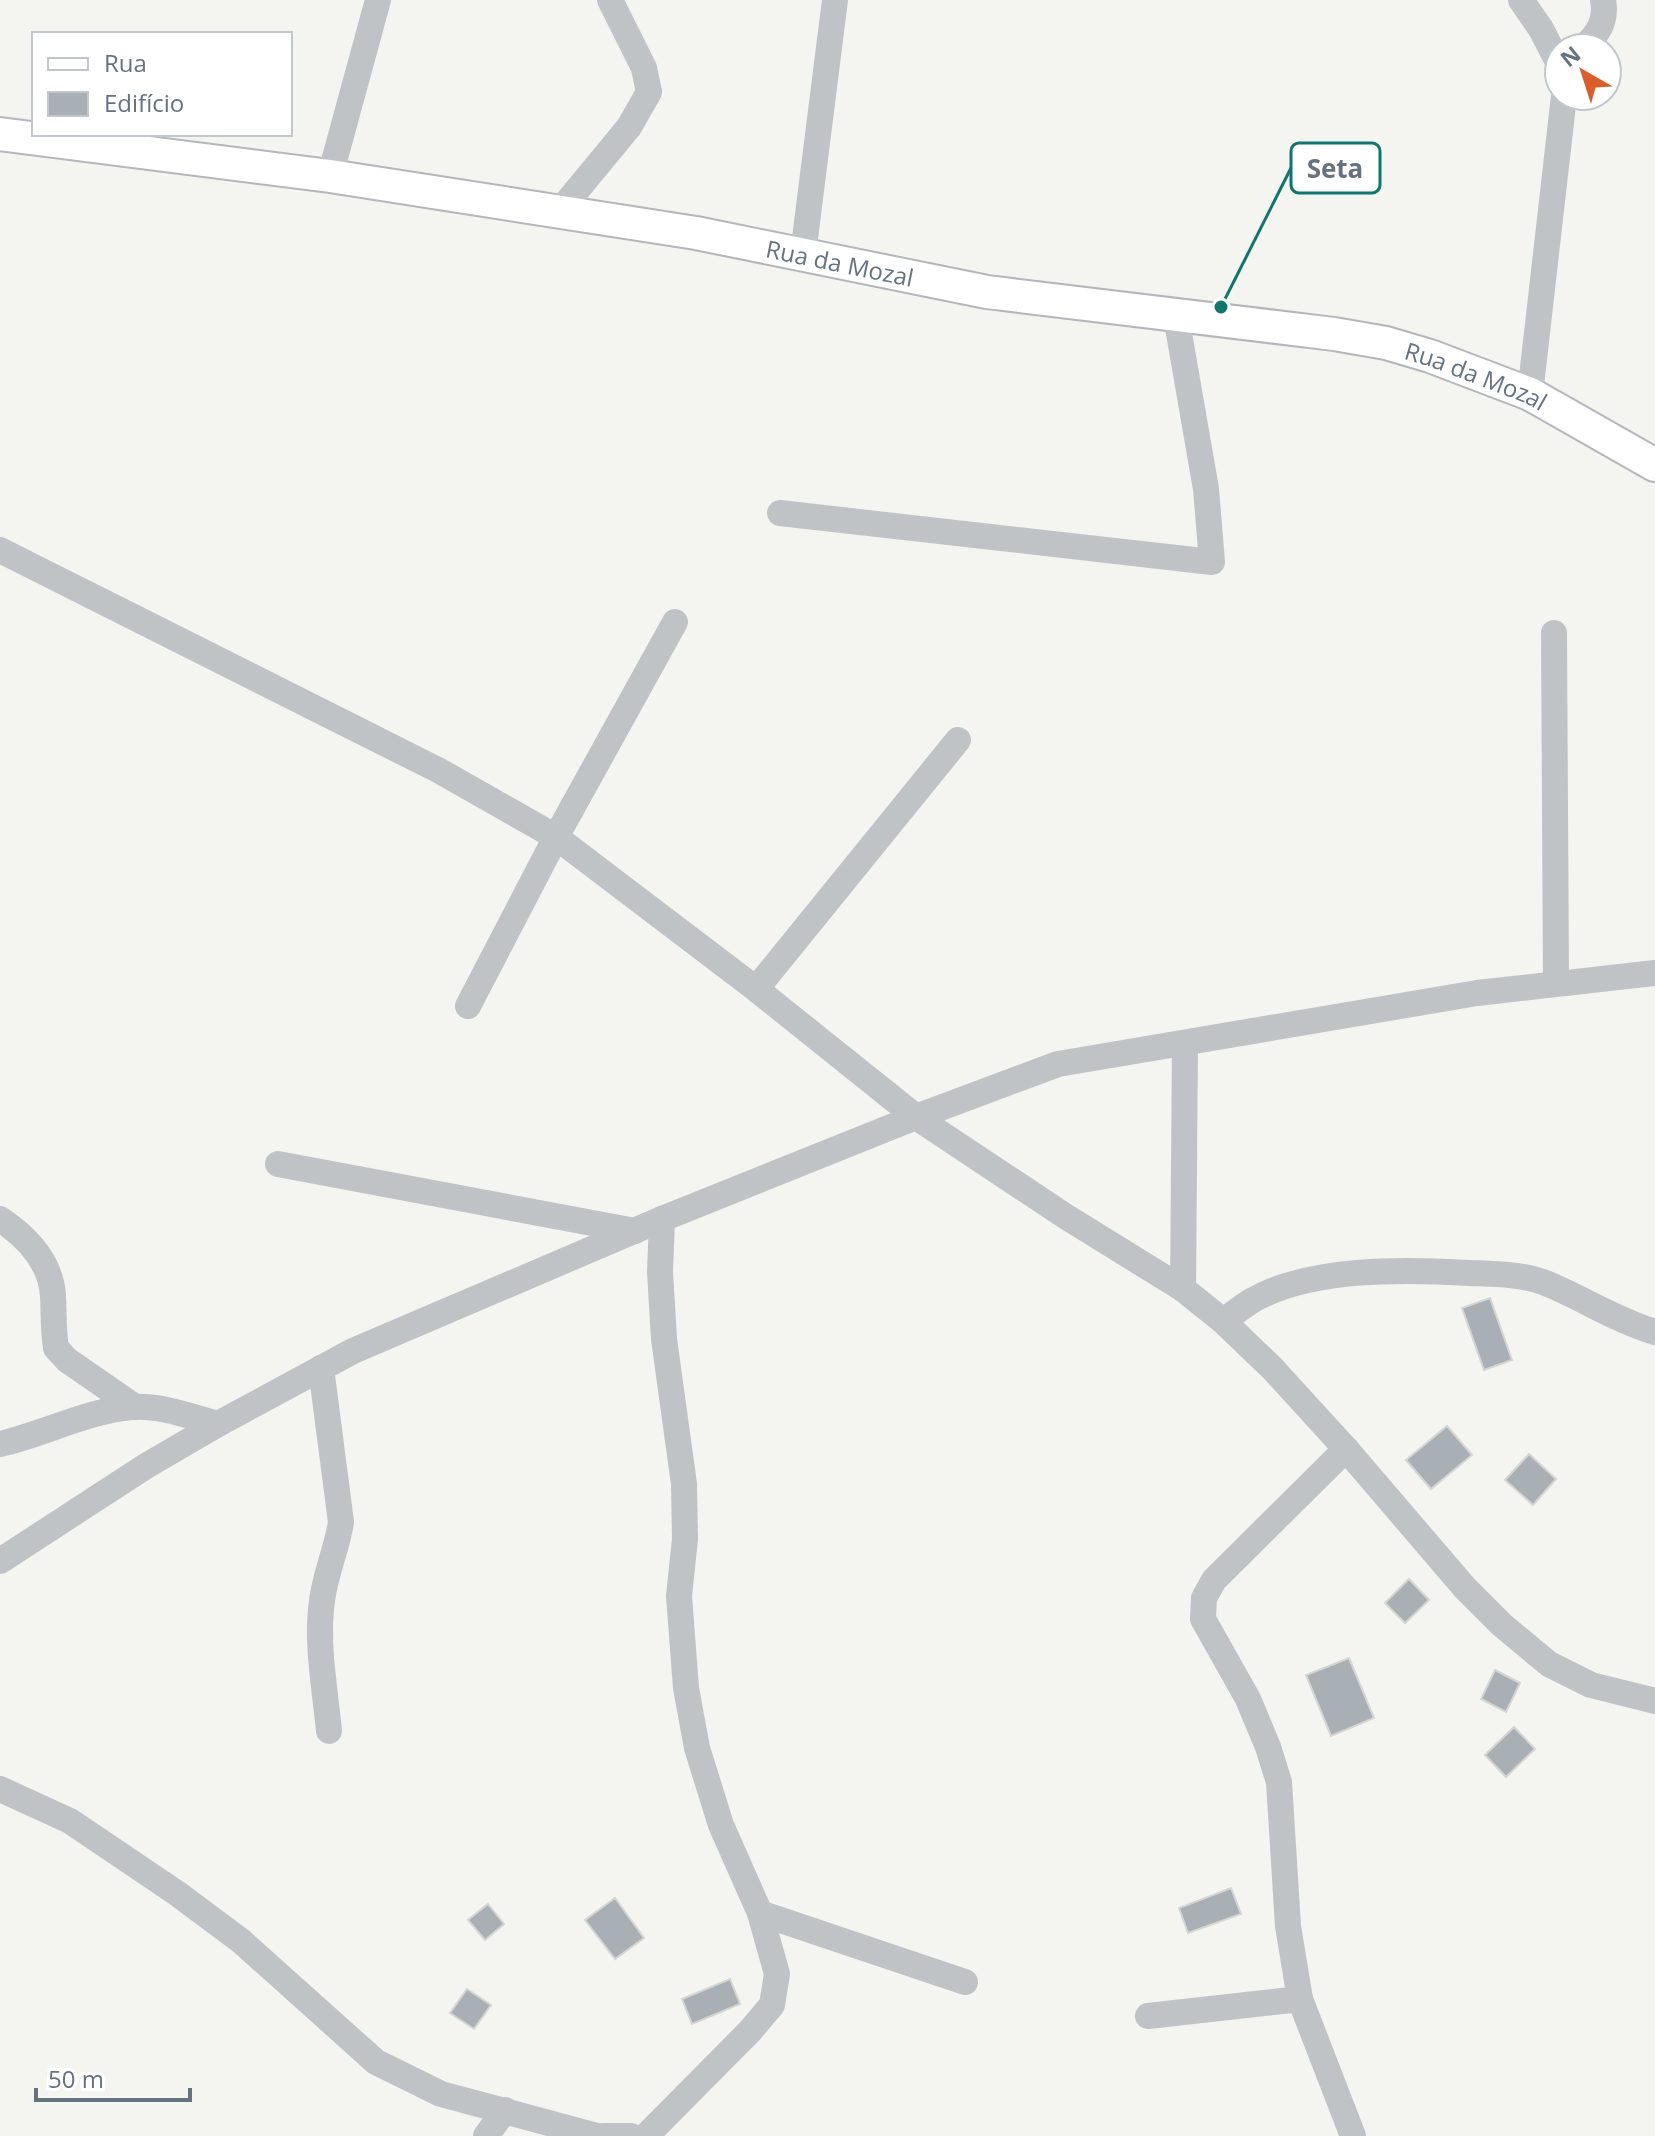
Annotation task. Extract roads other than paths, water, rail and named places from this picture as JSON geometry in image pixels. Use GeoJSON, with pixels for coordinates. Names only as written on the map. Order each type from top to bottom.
{"type":"FeatureCollection","features":[{"type":"Feature","properties":{"kind":"main road","name":"Rua da Mozal"},"geometry":{"type":"LineString","coordinates":[[0,134],[330,176],[696,233],[987,292],[1386,343],[1430,356],[1530,394],[1655,465]]}},
{"type":"Feature","properties":{"kind":"street"},"geometry":{"type":"LineString","coordinates":[[330,176],[378,0]]}},
{"type":"Feature","properties":{"kind":"street"},"geometry":{"type":"LineString","coordinates":[[558,213],[629,127],[649,92],[644,68],[610,0]]}},
{"type":"Feature","properties":{"kind":"street"},"geometry":{"type":"LineString","coordinates":[[803,254],[835,0]]}},
{"type":"Feature","properties":{"kind":"street"},"geometry":{"type":"LineString","coordinates":[[1521,0],[1543,33]]}},
{"type":"Feature","properties":{"kind":"street"},"geometry":{"type":"LineString","coordinates":[[1598,32],[1605,10],[1603,0]]}},
{"type":"Feature","properties":{"kind":"street"},"geometry":{"type":"LineString","coordinates":[[1530,394],[1562,112]]}},
{"type":"Feature","properties":{"kind":"street"},"geometry":{"type":"LineString","coordinates":[[780,513],[1212,562],[1206,489],[1176,316]]}},
{"type":"Feature","properties":{"kind":"street"},"geometry":{"type":"LineString","coordinates":[[0,550],[438,770],[556,837],[756,989],[916,1117],[1065,1216],[1183,1289],[1223,1321],[1272,1368],[1346,1449],[1465,1588],[1502,1625],[1549,1664],[1591,1685],[1655,1701]]}},
{"type":"Feature","properties":{"kind":"street"},"geometry":{"type":"LineString","coordinates":[[468,1006],[556,837],[675,622]]}},
{"type":"Feature","properties":{"kind":"street"},"geometry":{"type":"LineString","coordinates":[[1554,633],[1556,982]]}},
{"type":"Feature","properties":{"kind":"street"},"geometry":{"type":"LineString","coordinates":[[756,989],[958,740]]}},
{"type":"Feature","properties":{"kind":"street"},"geometry":{"type":"LineString","coordinates":[[0,1561],[146,1466],[353,1351],[662,1219],[916,1117],[1058,1064],[1477,993],[1556,982],[1653,978]]}},
{"type":"Feature","properties":{"kind":"street"},"geometry":{"type":"LineString","coordinates":[[1183,1289],[1185,1043]]}},
{"type":"Feature","properties":{"kind":"street"},"geometry":{"type":"LineString","coordinates":[[278,1164],[635,1231]]}},
{"type":"Feature","properties":{"kind":"street"},"geometry":{"type":"LineString","coordinates":[[0,1219],[30,1242],[47,1268],[53,1292],[56,1348],[67,1360],[135,1407]]}},
{"type":"Feature","properties":{"kind":"street"},"geometry":{"type":"LineString","coordinates":[[646,2136],[772,2005],[777,1974],[760,1913],[721,1825],[697,1748],[686,1688],[679,1596],[685,1539],[684,1484],[664,1339],[660,1272],[662,1219]]}},
{"type":"Feature","properties":{"kind":"street"},"geometry":{"type":"LineString","coordinates":[[1223,1321],[1254,1299],[1285,1287],[1336,1276],[1426,1270],[1523,1277],[1542,1282],[1608,1315],[1655,1332]]}},
{"type":"Feature","properties":{"kind":"street"},"geometry":{"type":"LineString","coordinates":[[321,1368],[341,1522],[322,1600],[321,1651],[329,1731]]}},
{"type":"Feature","properties":{"kind":"street"},"geometry":{"type":"LineString","coordinates":[[0,1444],[105,1411],[135,1407],[162,1409],[218,1424]]}},
{"type":"Feature","properties":{"kind":"street"},"geometry":{"type":"LineString","coordinates":[[1346,1449],[1214,1580],[1204,1598],[1203,1619],[1248,1699],[1279,1782],[1288,1926],[1300,1999],[1353,2136]]}},
{"type":"Feature","properties":{"kind":"street"},"geometry":{"type":"LineString","coordinates":[[0,1789],[70,1821],[178,1894],[241,1941],[376,2062],[441,2094],[597,2136]]}},
{"type":"Feature","properties":{"kind":"street"},"geometry":{"type":"LineString","coordinates":[[760,1913],[965,1982]]}},
{"type":"Feature","properties":{"kind":"street"},"geometry":{"type":"LineString","coordinates":[[1148,2016],[1300,1999]]}},
{"type":"Feature","properties":{"kind":"street"},"geometry":{"type":"LineString","coordinates":[[486,2136],[505,2110]]}},
{"type":"Feature","properties":{"kind":"street"},"geometry":{"type":"LineString","coordinates":[[603,2136],[631,2136]]}},
{"type":"Feature","properties":{"kind":"place","name":"Seta"},"geometry":{"type":"Point","coordinates":[1221,307]}}]}
